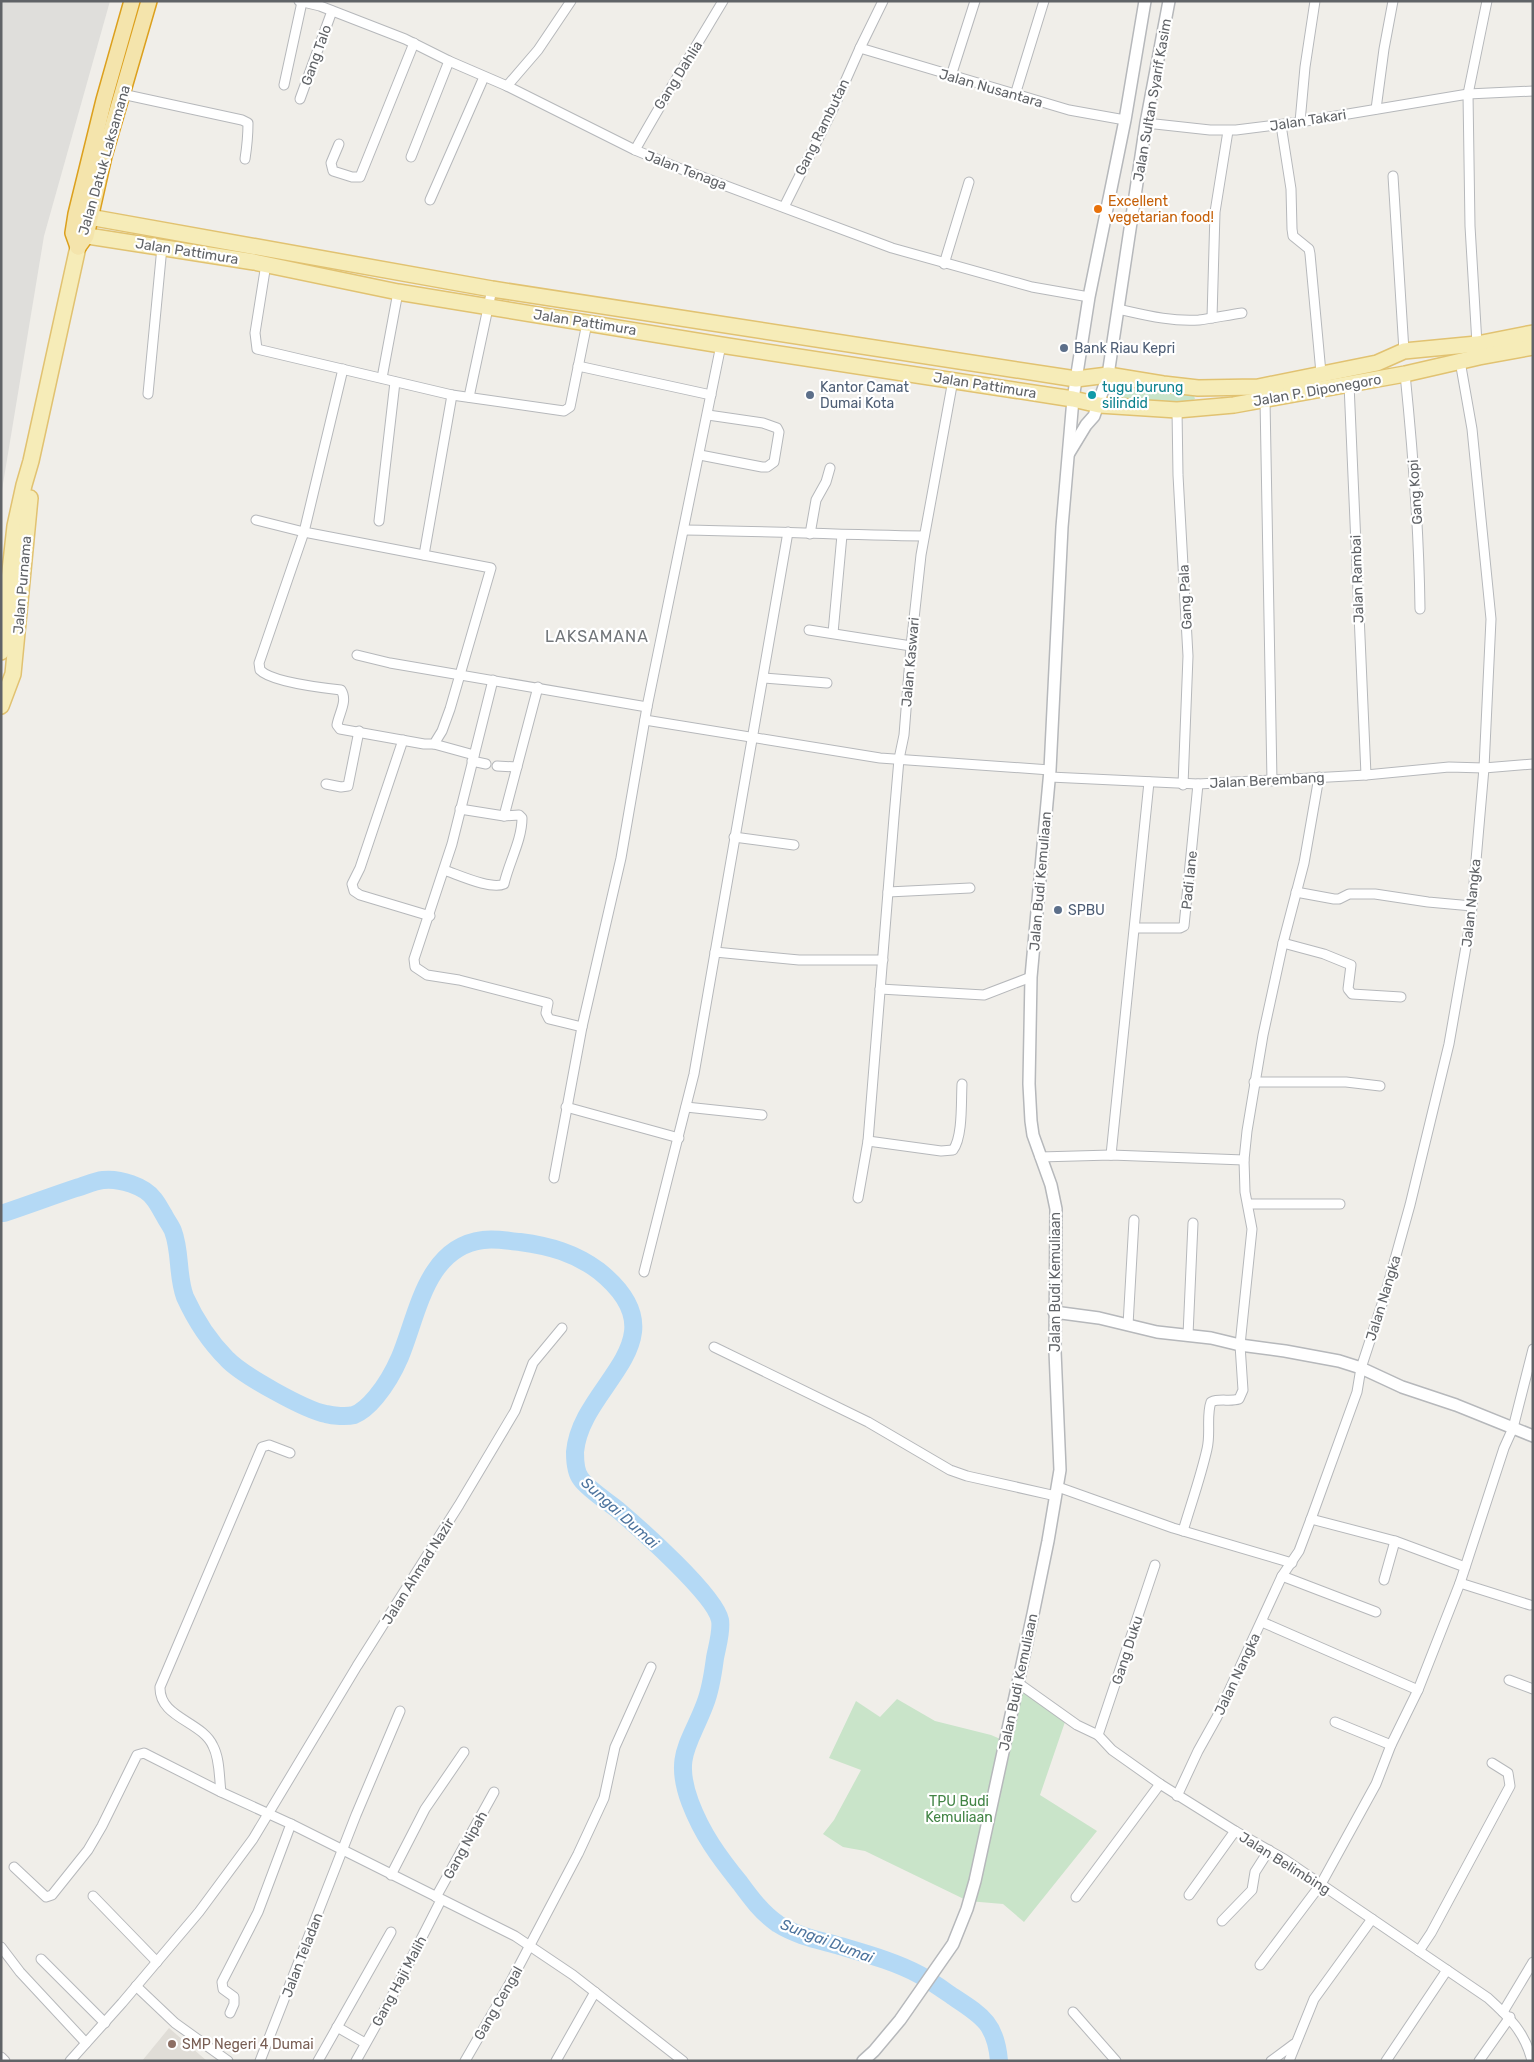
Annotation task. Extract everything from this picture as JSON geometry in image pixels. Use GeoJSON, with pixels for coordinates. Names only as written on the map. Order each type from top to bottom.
{"type":"FeatureCollection","features":[{"type":"Feature","properties":{"kind":"highway","name":"Jalan Datuk Laksamana"},"geometry":{"type":"LineString","coordinates":[[79,239],[104,100],[132,1]]}},
{"type":"Feature","properties":{"kind":"highway","name":"Jalan Datuk Laksamana"},"geometry":{"type":"LineString","coordinates":[[83,216],[104,156],[149,1]]}},
{"type":"Feature","properties":{"kind":"main road","name":"Jalan Pattimura"},"geometry":{"type":"LineString","coordinates":[[83,216],[492,289],[1076,379],[1108,375],[1163,384],[1258,387],[1378,362],[1404,351],[1476,344],[1533,333]]}},
{"type":"Feature","properties":{"kind":"main road","name":"Jalan Pattimura"},"geometry":{"type":"LineString","coordinates":[[79,239],[162,247],[266,264],[398,292],[721,345],[1073,399],[1099,405]]}},
{"type":"Feature","properties":{"kind":"main road","name":"Jalan Purnama"},"geometry":{"type":"LineString","coordinates":[[1,652],[15,526],[79,239]]}},
{"type":"Feature","properties":{"kind":"main road","name":"Jalan P. Diponegoro"},"geometry":{"type":"LineString","coordinates":[[1099,405],[1177,410],[1234,406],[1405,374],[1533,347]]}},
{"type":"Feature","properties":{"kind":"main road","name":"Jalan Purnama"},"geometry":{"type":"LineString","coordinates":[[1,706],[14,674],[30,494],[31,461]]}},
{"type":"Feature","properties":{"kind":"street"},"geometry":{"type":"LineString","coordinates":[[507,86],[538,50],[571,1]]}},
{"type":"Feature","properties":{"kind":"street","name":"Gang Dahlia"},"geometry":{"type":"LineString","coordinates":[[635,150],[659,105],[686,65],[723,1]]}},
{"type":"Feature","properties":{"kind":"street","name":"Gang Rambutan"},"geometry":{"type":"LineString","coordinates":[[784,207],[833,109],[883,1]]}},
{"type":"Feature","properties":{"kind":"street"},"geometry":{"type":"LineString","coordinates":[[952,76],[975,1]]}},
{"type":"Feature","properties":{"kind":"street"},"geometry":{"type":"LineString","coordinates":[[1015,95],[1044,1]]}},
{"type":"Feature","properties":{"kind":"street","name":"Jalan Budi Kemuliaan"},"geometry":{"type":"LineString","coordinates":[[863,2061],[884,2041],[950,1948],[959,1931],[972,1893],[1057,1492],[1060,1451],[1054,1312],[1056,1209],[1051,1186],[1033,1135],[1030,1108],[1031,977],[1050,773],[1067,456],[1073,399],[1089,297],[1145,1]]}},
{"type":"Feature","properties":{"kind":"street","name":"Jalan Sultan Syarif Kasim"},"geometry":{"type":"LineString","coordinates":[[1099,405],[1108,375],[1146,123],[1169,1]]}},
{"type":"Feature","properties":{"kind":"street"},"geometry":{"type":"LineString","coordinates":[[1300,122],[1305,67],[1315,1]]}},
{"type":"Feature","properties":{"kind":"street"},"geometry":{"type":"LineString","coordinates":[[1376,109],[1393,1]]}},
{"type":"Feature","properties":{"kind":"street"},"geometry":{"type":"LineString","coordinates":[[1476,344],[1470,226],[1468,94],[1487,1]]}},
{"type":"Feature","properties":{"kind":"street"},"geometry":{"type":"LineString","coordinates":[[284,85],[301,2]]}},
{"type":"Feature","properties":{"kind":"street","name":"Jalan Tenaga"},"geometry":{"type":"LineString","coordinates":[[301,2],[321,4],[332,11],[414,42],[449,61],[507,86],[635,150],[681,170],[892,248],[1032,287],[1089,297]]}},
{"type":"Feature","properties":{"kind":"street","name":"Gang Talo"},"geometry":{"type":"LineString","coordinates":[[300,99],[332,11]]}},
{"type":"Feature","properties":{"kind":"street"},"geometry":{"type":"LineString","coordinates":[[339,144],[331,163],[333,171],[352,177],[360,177],[414,42]]}},
{"type":"Feature","properties":{"kind":"street","name":"Jalan Nusantara"},"geometry":{"type":"LineString","coordinates":[[860,48],[1069,110],[1124,120]]}},
{"type":"Feature","properties":{"kind":"street"},"geometry":{"type":"LineString","coordinates":[[411,157],[449,61]]}},
{"type":"Feature","properties":{"kind":"street"},"geometry":{"type":"LineString","coordinates":[[430,200],[484,77]]}},
{"type":"Feature","properties":{"kind":"street","name":"Jalan Takari"},"geometry":{"type":"LineString","coordinates":[[1146,123],[1228,131],[1281,125],[1468,94],[1533,91]]}},
{"type":"Feature","properties":{"kind":"street"},"geometry":{"type":"LineString","coordinates":[[122,94],[242,120],[248,124],[249,139],[245,159]]}},
{"type":"Feature","properties":{"kind":"street"},"geometry":{"type":"LineString","coordinates":[[1281,125],[1291,189],[1293,236],[1309,249],[1310,254],[1321,373]]}},
{"type":"Feature","properties":{"kind":"street"},"geometry":{"type":"LineString","coordinates":[[1212,318],[1215,212],[1228,131]]}},
{"type":"Feature","properties":{"kind":"street"},"geometry":{"type":"LineString","coordinates":[[1393,176],[1404,351]]}},
{"type":"Feature","properties":{"kind":"street"},"geometry":{"type":"LineString","coordinates":[[944,264],[969,182]]}},
{"type":"Feature","properties":{"kind":"street"},"geometry":{"type":"LineString","coordinates":[[148,394],[162,247]]}},
{"type":"Feature","properties":{"kind":"street"},"geometry":{"type":"LineString","coordinates":[[266,264],[255,333],[257,349],[452,395],[564,411],[570,407],[587,323]]}},
{"type":"Feature","properties":{"kind":"street"},"geometry":{"type":"LineString","coordinates":[[469,397],[490,306],[492,289]]}},
{"type":"Feature","properties":{"kind":"street"},"geometry":{"type":"LineString","coordinates":[[382,378],[398,292]]}},
{"type":"Feature","properties":{"kind":"street"},"geometry":{"type":"LineString","coordinates":[[1118,309],[1176,319],[1212,318],[1242,313]]}},
{"type":"Feature","properties":{"kind":"street"},"geometry":{"type":"LineString","coordinates":[[554,1178],[582,1027],[621,858],[647,707],[721,345]]}},
{"type":"Feature","properties":{"kind":"street","name":"Jalan Nangka"},"geometry":{"type":"LineString","coordinates":[[1177,1796],[1198,1751],[1217,1717],[1282,1576],[1300,1550],[1311,1520],[1357,1392],[1361,1368],[1410,1204],[1449,1044],[1472,906],[1484,768],[1491,620],[1472,429],[1460,361]]}},
{"type":"Feature","properties":{"kind":"street"},"geometry":{"type":"LineString","coordinates":[[578,366],[711,395]]}},
{"type":"Feature","properties":{"kind":"street"},"geometry":{"type":"LineString","coordinates":[[343,369],[304,532],[260,663],[260,670],[269,676],[320,688],[340,690],[344,694],[337,725],[340,729],[424,744],[434,744],[486,764]]}},
{"type":"Feature","properties":{"kind":"street","name":"Gang Kopi"},"geometry":{"type":"LineString","coordinates":[[1405,374],[1412,447],[1419,558],[1420,609]]}},
{"type":"Feature","properties":{"kind":"street","name":"Jalan Kaswari"},"geometry":{"type":"LineString","coordinates":[[858,1198],[868,1141],[899,759],[904,735],[910,646],[924,536],[954,380]]}},
{"type":"Feature","properties":{"kind":"street"},"geometry":{"type":"LineString","coordinates":[[379,521],[395,382]]}},
{"type":"Feature","properties":{"kind":"street","name":"Jalan Rambai"},"geometry":{"type":"LineString","coordinates":[[1349,384],[1366,775]]}},
{"type":"Feature","properties":{"kind":"street"},"geometry":{"type":"LineString","coordinates":[[424,555],[452,395]]}},
{"type":"Feature","properties":{"kind":"street"},"geometry":{"type":"LineString","coordinates":[[1265,400],[1272,781]]}},
{"type":"Feature","properties":{"kind":"street","name":"Jalan Budi Kemuliaan"},"geometry":{"type":"LineString","coordinates":[[1067,456],[1086,425],[1094,416],[1099,405]]}},
{"type":"Feature","properties":{"kind":"street","name":"Gang Pala"},"geometry":{"type":"LineString","coordinates":[[1177,410],[1178,475],[1188,656],[1183,784]]}},
{"type":"Feature","properties":{"kind":"street"},"geometry":{"type":"LineString","coordinates":[[700,455],[762,467],[767,467],[774,462],[779,432],[777,428],[763,423],[708,415]]}},
{"type":"Feature","properties":{"kind":"street"},"geometry":{"type":"LineString","coordinates":[[810,534],[816,500],[826,482],[830,468]]}},
{"type":"Feature","properties":{"kind":"street"},"geometry":{"type":"LineString","coordinates":[[256,520],[304,532],[491,568],[450,709],[442,731],[434,744]]}},
{"type":"Feature","properties":{"kind":"street"},"geometry":{"type":"LineString","coordinates":[[684,530],[924,536]]}},
{"type":"Feature","properties":{"kind":"street"},"geometry":{"type":"LineString","coordinates":[[644,1272],[694,1074],[788,532]]}},
{"type":"Feature","properties":{"kind":"street"},"geometry":{"type":"LineString","coordinates":[[833,633],[842,535]]}},
{"type":"Feature","properties":{"kind":"street"},"geometry":{"type":"LineString","coordinates":[[809,630],[910,646]]}},
{"type":"Feature","properties":{"kind":"street"},"geometry":{"type":"LineString","coordinates":[[357,655],[460,675],[647,707]]}},
{"type":"Feature","properties":{"kind":"street"},"geometry":{"type":"LineString","coordinates":[[764,678],[827,683]]}},
{"type":"Feature","properties":{"kind":"street"},"geometry":{"type":"LineString","coordinates":[[493,680],[444,870],[414,959],[417,970],[427,975],[459,980],[548,1003],[546,1013],[549,1019],[582,1027]]}},
{"type":"Feature","properties":{"kind":"street"},"geometry":{"type":"LineString","coordinates":[[504,816],[538,688]]}},
{"type":"Feature","properties":{"kind":"street","name":"Jalan Berembang"},"geometry":{"type":"LineString","coordinates":[[645,720],[752,738],[899,759],[1183,784],[1272,781],[1449,767],[1484,768],[1533,764]]}},
{"type":"Feature","properties":{"kind":"street"},"geometry":{"type":"LineString","coordinates":[[326,784],[341,787],[348,786],[359,731]]}},
{"type":"Feature","properties":{"kind":"street"},"geometry":{"type":"LineString","coordinates":[[403,740],[360,868],[352,884],[354,891],[360,895],[430,916]]}},
{"type":"Feature","properties":{"kind":"street"},"geometry":{"type":"LineString","coordinates":[[497,766],[517,767]]}},
{"type":"Feature","properties":{"kind":"street"},"geometry":{"type":"LineString","coordinates":[[1183,1531],[1208,1448],[1209,1408],[1211,1402],[1217,1399],[1236,1400],[1242,1395],[1243,1390],[1240,1345],[1252,1229],[1245,1192],[1244,1160],[1254,1082],[1283,943],[1304,863],[1319,777]]}},
{"type":"Feature","properties":{"kind":"street"},"geometry":{"type":"LineString","coordinates":[[1111,1155],[1150,782]]}},
{"type":"Feature","properties":{"kind":"street","name":"Padi lane"},"geometry":{"type":"LineString","coordinates":[[1134,928],[1180,928],[1184,926],[1198,784]]}},
{"type":"Feature","properties":{"kind":"street"},"geometry":{"type":"LineString","coordinates":[[444,870],[492,885],[504,884],[522,822],[522,818],[519,815],[504,816],[460,810]]}},
{"type":"Feature","properties":{"kind":"street"},"geometry":{"type":"LineString","coordinates":[[734,837],[794,845]]}},
{"type":"Feature","properties":{"kind":"street"},"geometry":{"type":"LineString","coordinates":[[888,892],[970,888]]}},
{"type":"Feature","properties":{"kind":"street"},"geometry":{"type":"LineString","coordinates":[[1296,892],[1334,899],[1339,899],[1349,894],[1375,894],[1472,906]]}},
{"type":"Feature","properties":{"kind":"street"},"geometry":{"type":"LineString","coordinates":[[1283,943],[1324,954],[1351,965],[1348,989],[1352,994],[1401,997]]}},
{"type":"Feature","properties":{"kind":"street"},"geometry":{"type":"LineString","coordinates":[[714,952],[799,960],[883,960]]}},
{"type":"Feature","properties":{"kind":"street"},"geometry":{"type":"LineString","coordinates":[[880,989],[984,995],[1031,977]]}},
{"type":"Feature","properties":{"kind":"street"},"geometry":{"type":"LineString","coordinates":[[1254,1082],[1346,1082],[1380,1086]]}},
{"type":"Feature","properties":{"kind":"street"},"geometry":{"type":"LineString","coordinates":[[868,1141],[941,1151],[953,1150],[958,1137],[962,1084]]}},
{"type":"Feature","properties":{"kind":"street"},"geometry":{"type":"LineString","coordinates":[[566,1107],[678,1138]]}},
{"type":"Feature","properties":{"kind":"street"},"geometry":{"type":"LineString","coordinates":[[686,1107],[762,1115]]}},
{"type":"Feature","properties":{"kind":"street"},"geometry":{"type":"LineString","coordinates":[[1040,1157],[1111,1155],[1244,1160]]}},
{"type":"Feature","properties":{"kind":"street"},"geometry":{"type":"LineString","coordinates":[[1248,1204],[1340,1204]]}},
{"type":"Feature","properties":{"kind":"street"},"geometry":{"type":"LineString","coordinates":[[1128,1324],[1134,1220]]}},
{"type":"Feature","properties":{"kind":"street"},"geometry":{"type":"LineString","coordinates":[[1188,1335],[1193,1223]]}},
{"type":"Feature","properties":{"kind":"street"},"geometry":{"type":"LineString","coordinates":[[1054,1312],[1099,1318],[1157,1332],[1211,1338],[1240,1345],[1316,1356],[1361,1368],[1402,1387],[1456,1405],[1533,1436]]}},
{"type":"Feature","properties":{"kind":"street","name":"Jalan Ahmad Nazir"},"geometry":{"type":"LineString","coordinates":[[70,2061],[224,1882],[270,1813],[357,1666],[459,1505],[515,1411],[522,1397],[533,1363],[562,1328]]}},
{"type":"Feature","properties":{"kind":"street"},"geometry":{"type":"LineString","coordinates":[[714,1347],[868,1422],[950,1470],[967,1476],[1057,1492],[1292,1563]]}},
{"type":"Feature","properties":{"kind":"street"},"geometry":{"type":"LineString","coordinates":[[1260,1965],[1321,1884],[1376,1784],[1391,1745],[1418,1690],[1460,1583],[1504,1448],[1513,1428],[1533,1349]]}},
{"type":"Feature","properties":{"kind":"street"},"geometry":{"type":"LineString","coordinates":[[221,1792],[217,1758],[213,1745],[207,1738],[166,1706],[160,1696],[160,1688],[262,1447],[270,1445],[290,1453]]}},
{"type":"Feature","properties":{"kind":"street"},"geometry":{"type":"LineString","coordinates":[[1311,1520],[1395,1541],[1465,1567]]}},
{"type":"Feature","properties":{"kind":"street"},"geometry":{"type":"LineString","coordinates":[[1384,1580],[1395,1541]]}},
{"type":"Feature","properties":{"kind":"street","name":"Gang Duku"},"geometry":{"type":"LineString","coordinates":[[1098,1735],[1155,1565]]}},
{"type":"Feature","properties":{"kind":"street"},"geometry":{"type":"LineString","coordinates":[[1282,1576],[1376,1612]]}},
{"type":"Feature","properties":{"kind":"street"},"geometry":{"type":"LineString","coordinates":[[1460,1583],[1530,1605]]}},
{"type":"Feature","properties":{"kind":"street"},"geometry":{"type":"LineString","coordinates":[[1262,1622],[1418,1690]]}},
{"type":"Feature","properties":{"kind":"street","name":"Gang Cengal"},"geometry":{"type":"LineString","coordinates":[[465,2061],[530,1946],[578,1854],[604,1798],[615,1746],[651,1667]]}},
{"type":"Feature","properties":{"kind":"street"},"geometry":{"type":"LineString","coordinates":[[1509,1680],[1533,1689]]}},
{"type":"Feature","properties":{"kind":"street","name":"Jalan Belimbing"},"geometry":{"type":"LineString","coordinates":[[1018,1683],[1077,1725],[1098,1735],[1112,1750],[1177,1796],[1269,1850],[1488,1998],[1507,2015],[1528,2045],[1532,2061]]}},
{"type":"Feature","properties":{"kind":"street","name":"Jalan Teladan"},"geometry":{"type":"LineString","coordinates":[[260,2061],[400,1711]]}},
{"type":"Feature","properties":{"kind":"street"},"geometry":{"type":"LineString","coordinates":[[1335,1722],[1391,1745]]}},
{"type":"Feature","properties":{"kind":"street"},"geometry":{"type":"LineString","coordinates":[[391,1875],[425,1808],[464,1752]]}},
{"type":"Feature","properties":{"kind":"street"},"geometry":{"type":"LineString","coordinates":[[14,1867],[46,1898],[52,1895],[88,1850],[102,1826],[136,1755],[140,1753],[150,1755],[221,1792],[270,1813],[499,1928],[530,1946],[595,1992],[683,2061]]}},
{"type":"Feature","properties":{"kind":"street"},"geometry":{"type":"LineString","coordinates":[[1419,1951],[1431,1934],[1510,1786],[1508,1773],[1492,1763]]}},
{"type":"Feature","properties":{"kind":"street"},"geometry":{"type":"LineString","coordinates":[[1076,1897],[1160,1784]]}},
{"type":"Feature","properties":{"kind":"street","name":"Gang Nipah"},"geometry":{"type":"LineString","coordinates":[[438,1899],[494,1792]]}},
{"type":"Feature","properties":{"kind":"street"},"geometry":{"type":"LineString","coordinates":[[230,2013],[234,2004],[234,1997],[223,1989],[222,1982],[258,1912],[291,1824]]}},
{"type":"Feature","properties":{"kind":"street"},"geometry":{"type":"LineString","coordinates":[[1189,1895],[1235,1831]]}},
{"type":"Feature","properties":{"kind":"street"},"geometry":{"type":"LineString","coordinates":[[1222,1921],[1252,1890],[1255,1872],[1269,1850]]}},
{"type":"Feature","properties":{"kind":"street"},"geometry":{"type":"LineString","coordinates":[[94,1896],[157,1962]]}},
{"type":"Feature","properties":{"kind":"street","name":"Gang Haji Malih"},"geometry":{"type":"LineString","coordinates":[[356,2061],[389,2002],[438,1899]]}},
{"type":"Feature","properties":{"kind":"street"},"geometry":{"type":"LineString","coordinates":[[1288,2061],[1314,1999],[1372,1919]]}},
{"type":"Feature","properties":{"kind":"street"},"geometry":{"type":"LineString","coordinates":[[318,2061],[391,1932]]}},
{"type":"Feature","properties":{"kind":"street"},"geometry":{"type":"LineString","coordinates":[[1,1947],[20,1972],[86,2043]]}},
{"type":"Feature","properties":{"kind":"street"},"geometry":{"type":"LineString","coordinates":[[41,1959],[104,2023]]}},
{"type":"Feature","properties":{"kind":"street"},"geometry":{"type":"LineString","coordinates":[[1479,2061],[1507,2015],[1533,1962]]}},
{"type":"Feature","properties":{"kind":"street"},"geometry":{"type":"LineString","coordinates":[[1386,2061],[1447,1970]]}},
{"type":"Feature","properties":{"kind":"street"},"geometry":{"type":"LineString","coordinates":[[136,1986],[175,2023],[228,2061]]}},
{"type":"Feature","properties":{"kind":"street"},"geometry":{"type":"LineString","coordinates":[[556,2061],[595,1992]]}},
{"type":"Feature","properties":{"kind":"street"},"geometry":{"type":"LineString","coordinates":[[1073,2012],[1116,2061]]}},
{"type":"Feature","properties":{"kind":"street"},"geometry":{"type":"LineString","coordinates":[[337,2028],[365,2043]]}},
{"type":"Feature","properties":{"kind":"street"},"geometry":{"type":"LineString","coordinates":[[1271,2061],[1294,2044]]}},
{"type":"Feature","properties":{"kind":"street"},"geometry":{"type":"LineString","coordinates":[[1,2057],[5,2061]]}},
{"type":"Feature","properties":{"kind":"shaded area"},"geometry":{"type":"Polygon","coordinates":[[[1,1],[110,1],[44,236],[1,496],[1,1]]]}},
{"type":"Feature","properties":{"kind":"shaded area","name":"SMP Negeri 4 Dumai"},"geometry":{"type":"Polygon","coordinates":[[[169,2028],[207,2061],[142,2061],[169,2028]]]}},
{"type":"Feature","properties":{"kind":"green space"},"geometry":{"type":"Polygon","coordinates":[[[1120,389],[1193,392],[1195,399],[1185,404],[1118,406],[1120,389]]]}},
{"type":"Feature","properties":{"kind":"green space","name":"TPU Budi Kemuliaan"},"geometry":{"type":"Polygon","coordinates":[[[1017,1689],[1066,1719],[1040,1795],[1097,1831],[1024,1922],[1003,1904],[968,1901],[865,1851],[843,1847],[823,1834],[834,1820],[861,1770],[829,1758],[856,1701],[880,1717],[897,1699],[935,1721],[991,1735],[1005,1741],[1017,1689]]]}},
{"type":"Feature","properties":{"kind":"waterway","name":"Sungai Dumai"},"geometry":{"type":"LineString","coordinates":[[1,1213],[103,1180],[116,1180],[144,1190],[155,1201],[173,1231],[185,1297],[193,1314],[215,1345],[235,1366],[274,1391],[316,1411],[336,1416],[357,1414],[369,1405],[380,1392],[390,1378],[400,1357],[419,1303],[436,1269],[449,1255],[464,1245],[492,1239],[552,1248],[581,1259],[599,1271],[623,1296],[633,1319],[631,1341],[622,1362],[581,1427],[575,1452],[576,1466],[579,1476],[588,1487],[642,1531],[691,1579],[715,1609],[720,1620],[720,1634],[709,1693],[689,1740],[683,1761],[685,1786],[700,1824],[725,1864],[757,1905],[772,1920],[800,1935],[901,1966],[928,1980],[971,2009],[985,2021],[994,2037],[999,2061]]}},
{"type":"Feature","properties":{"kind":"place","name":"Excellent vegetarian food!"},"geometry":{"type":"Point","coordinates":[1098,209]}},
{"type":"Feature","properties":{"kind":"place","name":"Bank Riau Kepri"},"geometry":{"type":"Point","coordinates":[1064,348]}},
{"type":"Feature","properties":{"kind":"place","name":"Kantor Camat Dumai Kota"},"geometry":{"type":"Point","coordinates":[810,395]}},
{"type":"Feature","properties":{"kind":"place","name":"tugu burung silindid"},"geometry":{"type":"Point","coordinates":[1092,395]}},
{"type":"Feature","properties":{"kind":"place","name":"SPBU"},"geometry":{"type":"Point","coordinates":[1058,910]}},
{"type":"Feature","properties":{"kind":"place","name":"SMP Negeri 4 Dumai"},"geometry":{"type":"Point","coordinates":[172,2044]}},
{"type":"Feature","properties":{"kind":"district","name":"LAKSAMANA"},"geometry":{"type":"Point","coordinates":[597,636]}}]}
